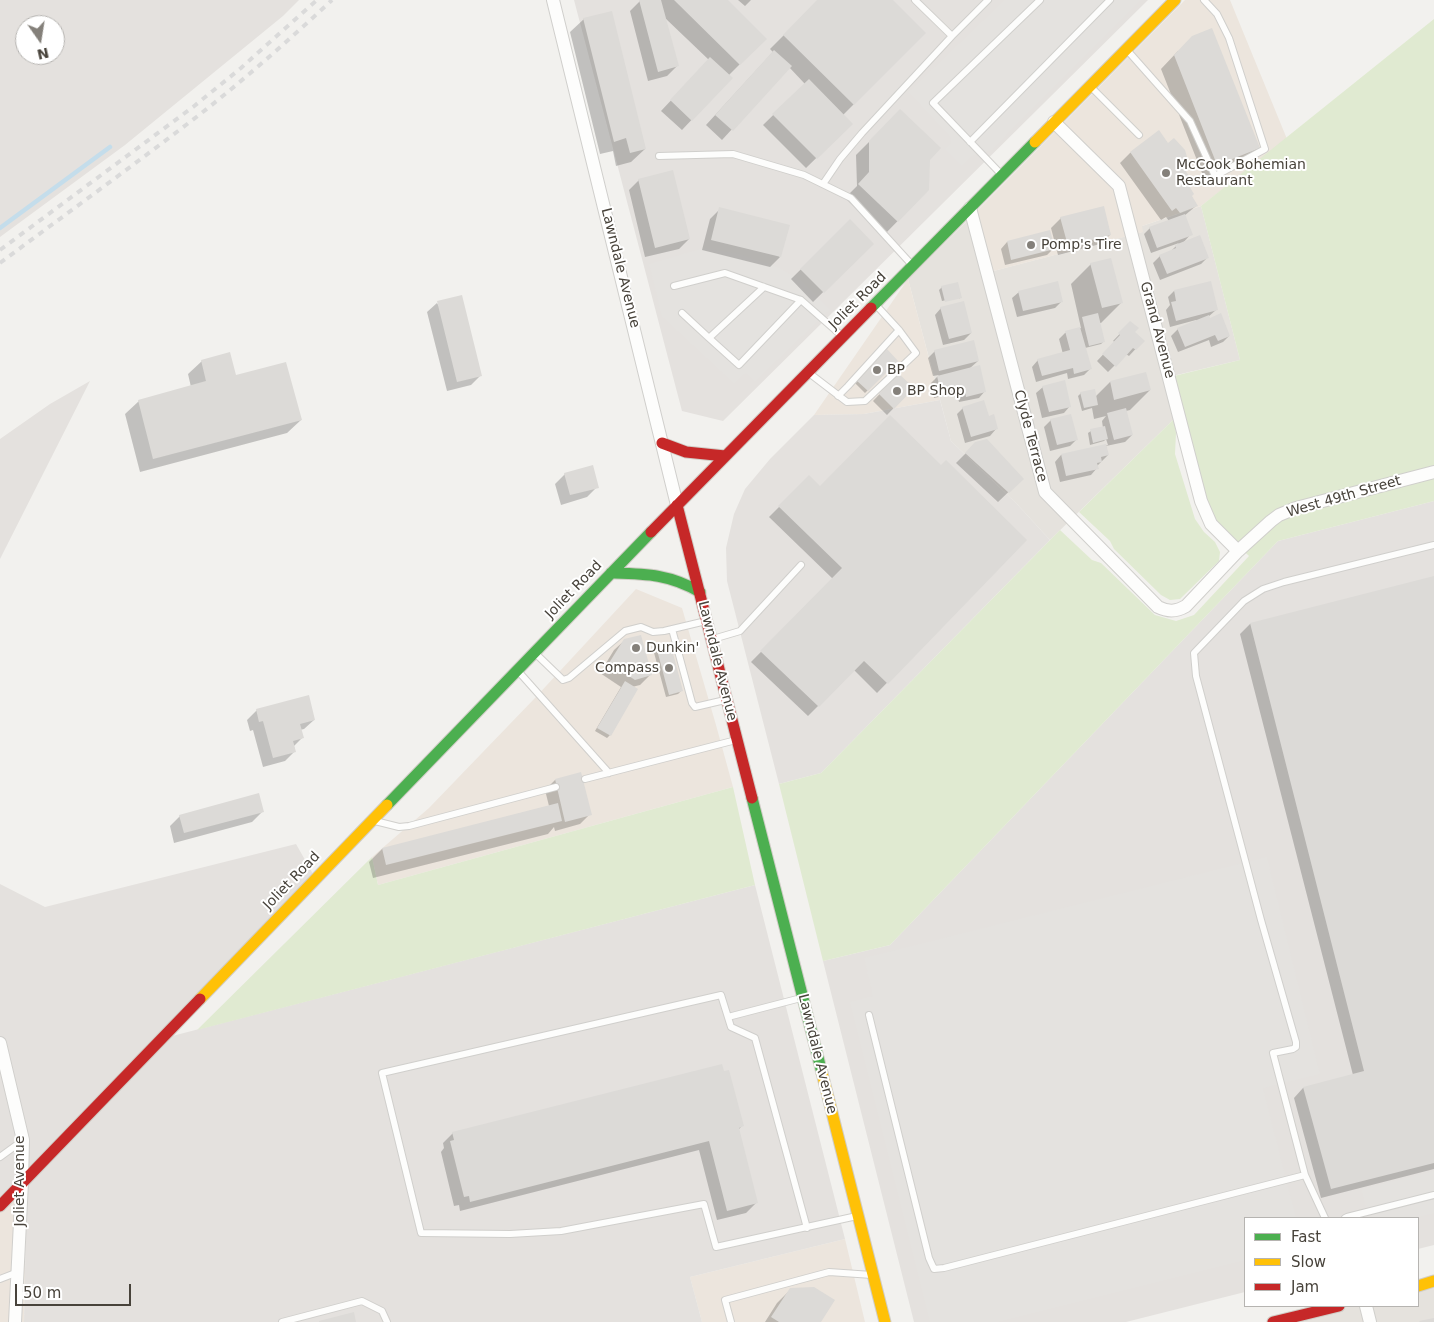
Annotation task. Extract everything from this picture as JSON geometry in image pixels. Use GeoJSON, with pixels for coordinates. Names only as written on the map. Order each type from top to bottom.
{"type":"FeatureCollection","features":[{"type":"Feature","properties":{"kind":"main road","name":"Joliet Road"},"geometry":{"type":"LineString","coordinates":[[0,1206],[534,652],[1175,0]]}},
{"type":"Feature","properties":{"kind":"main road"},"geometry":{"type":"LineString","coordinates":[[662,443],[686,452],[725,456]]}},
{"type":"Feature","properties":{"kind":"main road","name":"Lawndale Avenue"},"geometry":{"type":"LineString","coordinates":[[678,505],[885,1322]]}},
{"type":"Feature","properties":{"kind":"main road"},"geometry":{"type":"LineString","coordinates":[[611,573],[657,574],[671,578],[700,592]]}},
{"type":"Feature","properties":{"kind":"main road"},"geometry":{"type":"LineString","coordinates":[[1419,1286],[1434,1281]]}},
{"type":"Feature","properties":{"kind":"main road"},"geometry":{"type":"LineString","coordinates":[[1273,1322],[1288,1320],[1335,1307]]}},
{"type":"Feature","properties":{"kind":"street","name":"Lawndale Avenue"},"geometry":{"type":"LineString","coordinates":[[553,0],[678,505]]}},
{"type":"Feature","properties":{"kind":"street","name":"Grand Avenue"},"geometry":{"type":"LineString","coordinates":[[1054,122],[1119,186],[1202,501],[1211,524],[1238,551]]}},
{"type":"Feature","properties":{"kind":"street","name":"Clyde Terrace"},"geometry":{"type":"LineString","coordinates":[[970,208],[1044,492],[1158,607],[1172,611]]}},
{"type":"Feature","properties":{"kind":"street","name":"West 49th Street"},"geometry":{"type":"LineString","coordinates":[[1172,611],[1180,610],[1186,606],[1238,551],[1271,521],[1287,511],[1434,472]]}},
{"type":"Feature","properties":{"kind":"street","name":"Joliet Avenue"},"geometry":{"type":"LineString","coordinates":[[0,1043],[23,1140],[15,1322]]}},
{"type":"Feature","properties":{"kind":"street"},"geometry":{"type":"LineString","coordinates":[[1366,1307],[1370,1322]]}},
{"type":"Feature","properties":{"kind":"lane"},"geometry":{"type":"LineString","coordinates":[[915,0],[952,36]]}},
{"type":"Feature","properties":{"kind":"lane"},"geometry":{"type":"LineString","coordinates":[[823,184],[840,158],[862,133],[988,0]]}},
{"type":"Feature","properties":{"kind":"lane"},"geometry":{"type":"LineString","coordinates":[[1002,176],[933,103],[1040,0]]}},
{"type":"Feature","properties":{"kind":"lane"},"geometry":{"type":"LineString","coordinates":[[970,142],[1110,0]]}},
{"type":"Feature","properties":{"kind":"lane"},"geometry":{"type":"LineString","coordinates":[[1126,49],[1190,121],[1214,176],[1265,149],[1229,38],[1217,14],[1204,0]]}},
{"type":"Feature","properties":{"kind":"lane"},"geometry":{"type":"LineString","coordinates":[[1090,86],[1139,135]]}},
{"type":"Feature","properties":{"kind":"lane"},"geometry":{"type":"LineString","coordinates":[[659,156],[733,154],[804,174],[851,198],[913,266]]}},
{"type":"Feature","properties":{"kind":"lane"},"geometry":{"type":"LineString","coordinates":[[674,286],[725,273],[801,300],[842,337]]}},
{"type":"Feature","properties":{"kind":"lane"},"geometry":{"type":"LineString","coordinates":[[709,338],[764,287]]}},
{"type":"Feature","properties":{"kind":"lane"},"geometry":{"type":"LineString","coordinates":[[682,313],[739,365],[801,300]]}},
{"type":"Feature","properties":{"kind":"lane"},"geometry":{"type":"LineString","coordinates":[[808,373],[847,402],[865,401],[916,353],[899,330],[875,304]]}},
{"type":"Feature","properties":{"kind":"lane"},"geometry":{"type":"LineString","coordinates":[[838,396],[899,330]]}},
{"type":"Feature","properties":{"kind":"lane"},"geometry":{"type":"LineString","coordinates":[[1325,1217],[1305,1175],[1273,1053],[1294,1049],[1296,1042],[1208,723],[1196,676],[1194,653],[1244,601],[1262,589],[1434,545]]}},
{"type":"Feature","properties":{"kind":"lane"},"geometry":{"type":"LineString","coordinates":[[712,640],[740,631],[801,565]]}},
{"type":"Feature","properties":{"kind":"lane"},"geometry":{"type":"LineString","coordinates":[[534,652],[563,680],[569,678],[625,631],[641,627],[653,632],[707,620]]}},
{"type":"Feature","properties":{"kind":"lane"},"geometry":{"type":"LineString","coordinates":[[672,629],[692,703],[695,706],[727,699]]}},
{"type":"Feature","properties":{"kind":"lane"},"geometry":{"type":"LineString","coordinates":[[517,670],[609,773]]}},
{"type":"Feature","properties":{"kind":"lane"},"geometry":{"type":"LineString","coordinates":[[585,779],[737,739]]}},
{"type":"Feature","properties":{"kind":"lane"},"geometry":{"type":"LineString","coordinates":[[372,820],[399,827],[409,826],[556,787]]}},
{"type":"Feature","properties":{"kind":"lane"},"geometry":{"type":"LineString","coordinates":[[807,1228],[755,1038],[731,1027],[721,995],[382,1073],[421,1233],[510,1234],[561,1231],[704,1204],[716,1247],[807,1228],[858,1216]]}},
{"type":"Feature","properties":{"kind":"lane"},"geometry":{"type":"LineString","coordinates":[[728,1017],[803,998]]}},
{"type":"Feature","properties":{"kind":"lane"},"geometry":{"type":"LineString","coordinates":[[869,1015],[929,1258],[934,1269],[1305,1175]]}},
{"type":"Feature","properties":{"kind":"lane"},"geometry":{"type":"LineString","coordinates":[[0,1157],[23,1140]]}},
{"type":"Feature","properties":{"kind":"lane"},"geometry":{"type":"LineString","coordinates":[[1346,1217],[1434,1195]]}},
{"type":"Feature","properties":{"kind":"lane"},"geometry":{"type":"LineString","coordinates":[[0,1279],[18,1272]]}},
{"type":"Feature","properties":{"kind":"lane"},"geometry":{"type":"LineString","coordinates":[[731,1322],[725,1300],[829,1272],[873,1275]]}},
{"type":"Feature","properties":{"kind":"lane"},"geometry":{"type":"LineString","coordinates":[[282,1322],[362,1301],[382,1310],[387,1322]]}},
{"type":"Feature","properties":{"kind":"shaded area"},"geometry":{"type":"Polygon","coordinates":[[[0,0],[299,0],[283,16],[125,145],[0,237],[0,0]]]}},
{"type":"Feature","properties":{"kind":"shaded area"},"geometry":{"type":"Polygon","coordinates":[[[574,0],[1148,0],[723,421],[682,411],[574,0]]]}},
{"type":"Feature","properties":{"kind":"shaded area"},"geometry":{"type":"Polygon","coordinates":[[[1004,0],[1141,0],[992,150],[974,155],[962,166],[945,149],[951,142],[950,137],[908,92],[1004,0]]]}},
{"type":"Feature","properties":{"kind":"shaded area"},"geometry":{"type":"Polygon","coordinates":[[[1185,0],[1230,0],[1287,139],[1201,206],[1142,226],[1143,232],[982,274],[968,220],[1185,0]]]}},
{"type":"Feature","properties":{"kind":"shaded area"},"geometry":{"type":"Polygon","coordinates":[[[1201,206],[1240,360],[1164,378],[1174,419],[1050,540],[1017,504],[951,441],[908,279],[968,220],[982,274],[1142,232],[1142,226],[1201,206]]]}},
{"type":"Feature","properties":{"kind":"shaded area"},"geometry":{"type":"Polygon","coordinates":[[[704,248],[739,254],[780,268],[800,280],[830,310],[755,382],[746,373],[734,384],[662,317],[649,264],[704,248]]]}},
{"type":"Feature","properties":{"kind":"shaded area"},"geometry":{"type":"Polygon","coordinates":[[[908,279],[940,400],[864,414],[814,415],[908,279]]]}},
{"type":"Feature","properties":{"kind":"shaded area"},"geometry":{"type":"Polygon","coordinates":[[[90,381],[0,559],[0,439],[50,404],[90,381]]]}},
{"type":"Feature","properties":{"kind":"shaded area"},"geometry":{"type":"Polygon","coordinates":[[[940,400],[951,441],[1017,504],[1050,540],[821,773],[779,784],[727,581],[726,548],[734,514],[745,489],[770,459],[814,415],[864,414],[940,400]]]}},
{"type":"Feature","properties":{"kind":"shaded area"},"geometry":{"type":"Polygon","coordinates":[[[1434,501],[1434,1245],[1419,1249],[1419,1217],[1244,1217],[1244,1292],[1126,1322],[914,1322],[823,961],[890,945],[1278,541],[1434,501]]]}},
{"type":"Feature","properties":{"kind":"shaded area"},"geometry":{"type":"Polygon","coordinates":[[[636,589],[682,608],[733,787],[378,885],[372,857],[429,808],[636,589]]]}},
{"type":"Feature","properties":{"kind":"shaded area"},"geometry":{"type":"Polygon","coordinates":[[[296,844],[313,874],[153,1041],[755,885],[845,1239],[690,1277],[702,1322],[24,1322],[27,1171],[0,1198],[0,884],[45,907],[296,844]]]}},
{"type":"Feature","properties":{"kind":"shaded area"},"geometry":{"type":"Polygon","coordinates":[[[1267,857],[1320,1074],[1263,1088],[1296,1217],[1244,1217],[1244,1260],[997,1322],[930,1322],[850,1002],[873,996],[864,958],[1267,857]]]}},
{"type":"Feature","properties":{"kind":"shaded area"},"geometry":{"type":"Polygon","coordinates":[[[27,1171],[24,1322],[0,1322],[0,1198],[27,1171]]]}},
{"type":"Feature","properties":{"kind":"shaded area"},"geometry":{"type":"Polygon","coordinates":[[[1434,1171],[1434,1213],[1419,1217],[1368,1217],[1361,1189],[1434,1171]]]}},
{"type":"Feature","properties":{"kind":"shaded area"},"geometry":{"type":"Polygon","coordinates":[[[845,1239],[865,1322],[702,1322],[690,1277],[845,1239]]]}},
{"type":"Feature","properties":{"kind":"shaded area"},"geometry":{"type":"Polygon","coordinates":[[[1434,1284],[1434,1322],[1284,1322],[1344,1307],[1419,1307],[1419,1288],[1434,1284]]]}},
{"type":"Feature","properties":{"kind":"green space"},"geometry":{"type":"Polygon","coordinates":[[[1434,19],[1434,501],[1278,541],[890,945],[823,961],[779,784],[821,773],[1060,530],[1092,560],[1101,563],[1155,615],[1176,621],[1194,615],[1249,556],[1215,524],[1205,499],[1174,376],[1240,360],[1201,206],[1434,19]]]}},
{"type":"Feature","properties":{"kind":"green space"},"geometry":{"type":"Polygon","coordinates":[[[1174,419],[1176,433],[1175,454],[1195,519],[1204,532],[1215,542],[1220,552],[1219,561],[1180,599],[1170,600],[1161,595],[1114,549],[1110,541],[1079,512],[1174,419]]]}},
{"type":"Feature","properties":{"kind":"green space"},"geometry":{"type":"Polygon","coordinates":[[[733,787],[755,885],[197,1030],[372,857],[378,885],[733,787]]]}},
{"type":"Feature","properties":{"kind":"building"},"geometry":{"type":"Polygon","coordinates":[[[639,0],[661,0],[679,66],[658,72],[639,0]]]}},
{"type":"Feature","properties":{"kind":"building"},"geometry":{"type":"Polygon","coordinates":[[[674,0],[728,0],[767,39],[740,65],[674,0]]]}},
{"type":"Feature","properties":{"kind":"building"},"geometry":{"type":"Polygon","coordinates":[[[817,0],[893,0],[926,33],[854,105],[783,35],[817,0]]]}},
{"type":"Feature","properties":{"kind":"building"},"geometry":{"type":"Polygon","coordinates":[[[612,11],[646,149],[630,153],[626,138],[614,142],[583,18],[612,11]]]}},
{"type":"Feature","properties":{"kind":"building"},"geometry":{"type":"Polygon","coordinates":[[[1212,28],[1260,148],[1217,165],[1174,55],[1192,36],[1212,28]]]}},
{"type":"Feature","properties":{"kind":"building"},"geometry":{"type":"Polygon","coordinates":[[[774,50],[792,66],[733,131],[715,115],[774,50]]]}},
{"type":"Feature","properties":{"kind":"building"},"geometry":{"type":"Polygon","coordinates":[[[710,57],[733,78],[692,121],[670,100],[710,57]]]}},
{"type":"Feature","properties":{"kind":"building"},"geometry":{"type":"Polygon","coordinates":[[[809,79],[853,124],[817,159],[772,114],[809,79]]]}},
{"type":"Feature","properties":{"kind":"building"},"geometry":{"type":"Polygon","coordinates":[[[900,109],[941,148],[930,160],[929,190],[898,222],[858,184],[869,172],[869,141],[900,109]]]}},
{"type":"Feature","properties":{"kind":"building","name":"McCook Bohemian Restaurant"},"geometry":{"type":"Polygon","coordinates":[[[1159,130],[1168,143],[1174,138],[1185,150],[1189,164],[1183,167],[1191,179],[1186,181],[1194,194],[1192,196],[1198,206],[1180,213],[1176,208],[1172,211],[1130,152],[1159,130]]]}},
{"type":"Feature","properties":{"kind":"building"},"geometry":{"type":"Polygon","coordinates":[[[673,170],[690,239],[655,248],[638,179],[673,170]]]}},
{"type":"Feature","properties":{"kind":"building"},"geometry":{"type":"Polygon","coordinates":[[[1104,206],[1111,235],[1068,246],[1060,217],[1104,206]]]}},
{"type":"Feature","properties":{"kind":"building"},"geometry":{"type":"Polygon","coordinates":[[[719,207],[790,225],[781,257],[711,240],[719,207]]]}},
{"type":"Feature","properties":{"kind":"building"},"geometry":{"type":"Polygon","coordinates":[[[1185,214],[1193,235],[1157,248],[1149,227],[1185,214]]]}},
{"type":"Feature","properties":{"kind":"building"},"geometry":{"type":"Polygon","coordinates":[[[850,219],[874,244],[824,293],[800,269],[850,219]]]}},
{"type":"Feature","properties":{"kind":"building","name":"Pomp's Tire"},"geometry":{"type":"Polygon","coordinates":[[[1050,230],[1055,249],[1011,260],[1007,241],[1050,230]]]}},
{"type":"Feature","properties":{"kind":"building"},"geometry":{"type":"Polygon","coordinates":[[[1200,235],[1209,258],[1167,274],[1159,255],[1176,248],[1175,245],[1200,235]]]}},
{"type":"Feature","properties":{"kind":"building"},"geometry":{"type":"Polygon","coordinates":[[[1111,258],[1123,303],[1102,308],[1090,263],[1111,258]]]}},
{"type":"Feature","properties":{"kind":"building"},"geometry":{"type":"Polygon","coordinates":[[[1058,281],[1063,302],[1023,311],[1018,291],[1058,281]]]}},
{"type":"Feature","properties":{"kind":"building"},"geometry":{"type":"Polygon","coordinates":[[[1211,281],[1218,310],[1176,321],[1171,302],[1176,301],[1174,290],[1211,281]]]}},
{"type":"Feature","properties":{"kind":"building"},"geometry":{"type":"Polygon","coordinates":[[[958,282],[962,298],[945,302],[941,286],[958,282]]]}},
{"type":"Feature","properties":{"kind":"building"},"geometry":{"type":"Polygon","coordinates":[[[462,295],[482,376],[457,382],[437,301],[462,295]]]}},
{"type":"Feature","properties":{"kind":"building"},"geometry":{"type":"Polygon","coordinates":[[[964,301],[972,333],[949,339],[940,307],[964,301]]]}},
{"type":"Feature","properties":{"kind":"building"},"geometry":{"type":"Polygon","coordinates":[[[1098,313],[1105,342],[1089,346],[1082,317],[1098,313]]]}},
{"type":"Feature","properties":{"kind":"building"},"geometry":{"type":"Polygon","coordinates":[[[1221,313],[1230,336],[1218,341],[1215,335],[1185,347],[1177,328],[1209,315],[1210,318],[1221,313]]]}},
{"type":"Feature","properties":{"kind":"building"},"geometry":{"type":"Polygon","coordinates":[[[1130,321],[1139,328],[1135,332],[1145,341],[1136,350],[1133,348],[1116,367],[1102,354],[1130,321]]]}},
{"type":"Feature","properties":{"kind":"building"},"geometry":{"type":"Polygon","coordinates":[[[1080,327],[1092,369],[1074,374],[1073,368],[1042,376],[1037,359],[1070,350],[1065,331],[1080,327]]]}},
{"type":"Feature","properties":{"kind":"building"},"geometry":{"type":"Polygon","coordinates":[[[974,340],[979,361],[939,371],[934,350],[974,340]]]}},
{"type":"Feature","properties":{"kind":"building","name":"BP"},"geometry":{"type":"Polygon","coordinates":[[[887,349],[898,361],[868,391],[856,380],[887,349]]]}},
{"type":"Feature","properties":{"kind":"building"},"geometry":{"type":"Polygon","coordinates":[[[230,352],[236,375],[286,362],[302,420],[153,459],[138,400],[206,381],[201,360],[230,352]]]}},
{"type":"Feature","properties":{"kind":"building"},"geometry":{"type":"Polygon","coordinates":[[[980,365],[986,392],[966,397],[964,387],[941,393],[937,376],[980,365]]]}},
{"type":"Feature","properties":{"kind":"building"},"geometry":{"type":"Polygon","coordinates":[[[1146,372],[1151,390],[1114,400],[1110,381],[1146,372]]]}},
{"type":"Feature","properties":{"kind":"building","name":"BP Shop"},"geometry":{"type":"Polygon","coordinates":[[[898,373],[914,388],[894,409],[879,394],[898,373]]]}},
{"type":"Feature","properties":{"kind":"building"},"geometry":{"type":"Polygon","coordinates":[[[1065,380],[1071,407],[1049,412],[1042,386],[1065,380]]]}},
{"type":"Feature","properties":{"kind":"building"},"geometry":{"type":"Polygon","coordinates":[[[1095,389],[1098,405],[1084,408],[1080,392],[1095,389]]]}},
{"type":"Feature","properties":{"kind":"building"},"geometry":{"type":"Polygon","coordinates":[[[984,400],[989,416],[994,414],[998,429],[971,437],[962,407],[984,400]]]}},
{"type":"Feature","properties":{"kind":"building"},"geometry":{"type":"Polygon","coordinates":[[[1126,408],[1133,435],[1114,440],[1107,413],[1126,408]]]}},
{"type":"Feature","properties":{"kind":"building"},"geometry":{"type":"Polygon","coordinates":[[[1071,414],[1078,440],[1057,445],[1050,419],[1071,414]]]}},
{"type":"Feature","properties":{"kind":"building"},"geometry":{"type":"Polygon","coordinates":[[[890,415],[941,465],[946,460],[1027,540],[888,684],[864,661],[819,707],[760,651],[842,568],[778,506],[809,475],[820,486],[890,415]]]}},
{"type":"Feature","properties":{"kind":"building"},"geometry":{"type":"Polygon","coordinates":[[[1105,426],[1108,439],[1093,443],[1090,429],[1105,426]]]}},
{"type":"Feature","properties":{"kind":"building"},"geometry":{"type":"Polygon","coordinates":[[[987,439],[1024,479],[1009,493],[965,453],[975,442],[987,439]]]}},
{"type":"Feature","properties":{"kind":"building"},"geometry":{"type":"Polygon","coordinates":[[[1106,444],[1109,455],[1101,457],[1102,462],[1097,463],[1099,469],[1066,476],[1061,454],[1106,444]]]}},
{"type":"Feature","properties":{"kind":"building"},"geometry":{"type":"Polygon","coordinates":[[[593,465],[599,488],[570,495],[564,473],[593,465]]]}},
{"type":"Feature","properties":{"kind":"building"},"geometry":{"type":"Polygon","coordinates":[[[1434,576],[1434,1163],[1331,1189],[1303,1087],[1364,1071],[1250,623],[1434,576]]]}},
{"type":"Feature","properties":{"kind":"building"},"geometry":{"type":"Polygon","coordinates":[[[641,635],[652,675],[635,680],[609,663],[624,639],[641,635]]]}},
{"type":"Feature","properties":{"kind":"building","name":"Compass"},"geometry":{"type":"Polygon","coordinates":[[[670,642],[683,691],[669,695],[656,646],[670,642]]]}},
{"type":"Feature","properties":{"kind":"building"},"geometry":{"type":"Polygon","coordinates":[[[625,681],[638,689],[611,736],[597,728],[625,681]]]}},
{"type":"Feature","properties":{"kind":"building"},"geometry":{"type":"Polygon","coordinates":[[[309,695],[315,720],[300,724],[304,738],[293,741],[296,752],[273,758],[263,721],[259,722],[256,709],[309,695]]]}},
{"type":"Feature","properties":{"kind":"building"},"geometry":{"type":"Polygon","coordinates":[[[581,772],[592,815],[565,822],[555,779],[581,772]]]}},
{"type":"Feature","properties":{"kind":"building"},"geometry":{"type":"Polygon","coordinates":[[[259,793],[264,812],[184,833],[179,815],[259,793]]]}},
{"type":"Feature","properties":{"kind":"building"},"geometry":{"type":"Polygon","coordinates":[[[558,803],[562,821],[386,865],[382,848],[558,803]]]}},
{"type":"Feature","properties":{"kind":"building"},"geometry":{"type":"Polygon","coordinates":[[[722,1064],[724,1071],[729,1070],[744,1126],[739,1128],[758,1203],[727,1211],[709,1141],[470,1202],[469,1196],[464,1197],[450,1141],[454,1140],[452,1132],[722,1064]]]}},
{"type":"Feature","properties":{"kind":"building"},"geometry":{"type":"Polygon","coordinates":[[[814,1287],[835,1300],[821,1322],[779,1322],[771,1317],[790,1288],[814,1287]]]}},
{"type":"Feature","properties":{"kind":"building"},"geometry":{"type":"Polygon","coordinates":[[[354,1312],[356,1322],[319,1322],[319,1321],[354,1312]]]}},
{"type":"Feature","properties":{"kind":"building"},"geometry":{"type":"Polygon","coordinates":[[[1434,1318],[1434,1322],[1419,1321],[1434,1318]]]}},
{"type":"Feature","properties":{"kind":"waterway"},"geometry":{"type":"LineString","coordinates":[[0,228],[110,147]]}},
{"type":"Feature","properties":{"kind":"railway"},"geometry":{"type":"LineString","coordinates":[[0,250],[193,107],[241,68],[317,0]]}},
{"type":"Feature","properties":{"kind":"railway"},"geometry":{"type":"LineString","coordinates":[[0,263],[199,115],[267,59],[332,0]]}},
{"type":"Feature","properties":{"kind":"traffic: fast"},"geometry":{"type":"LineString","coordinates":[[871,308],[1035,142]]}},
{"type":"Feature","properties":{"kind":"traffic: fast"},"geometry":{"type":"LineString","coordinates":[[387,805],[651,532]]}},
{"type":"Feature","properties":{"kind":"traffic: fast"},"geometry":{"type":"LineString","coordinates":[[611,573],[667,578],[700,592]]}},
{"type":"Feature","properties":{"kind":"traffic: fast"},"geometry":{"type":"LineString","coordinates":[[752,798],[822,1073]]}},
{"type":"Feature","properties":{"kind":"traffic: slow"},"geometry":{"type":"LineString","coordinates":[[1035,142],[1175,0]]}},
{"type":"Feature","properties":{"kind":"traffic: slow"},"geometry":{"type":"LineString","coordinates":[[200,999],[387,805]]}},
{"type":"Feature","properties":{"kind":"traffic: slow"},"geometry":{"type":"LineString","coordinates":[[822,1073],[885,1322]]}},
{"type":"Feature","properties":{"kind":"traffic: slow"},"geometry":{"type":"LineString","coordinates":[[1419,1286],[1434,1281]]}},
{"type":"Feature","properties":{"kind":"traffic: jam"},"geometry":{"type":"LineString","coordinates":[[651,532],[871,308]]}},
{"type":"Feature","properties":{"kind":"traffic: jam"},"geometry":{"type":"LineString","coordinates":[[662,443],[686,452],[725,456]]}},
{"type":"Feature","properties":{"kind":"traffic: jam"},"geometry":{"type":"LineString","coordinates":[[677,505],[752,798]]}},
{"type":"Feature","properties":{"kind":"traffic: jam"},"geometry":{"type":"LineString","coordinates":[[0,1206],[200,999]]}},
{"type":"Feature","properties":{"kind":"traffic: jam"},"geometry":{"type":"LineString","coordinates":[[1273,1322],[1335,1307]]}},
{"type":"Feature","properties":{"kind":"place","name":"McCook Bohemian Restaurant"},"geometry":{"type":"Point","coordinates":[1166,173]}},
{"type":"Feature","properties":{"kind":"place","name":"Pomp's Tire"},"geometry":{"type":"Point","coordinates":[1031,245]}},
{"type":"Feature","properties":{"kind":"place","name":"BP"},"geometry":{"type":"Point","coordinates":[877,370]}},
{"type":"Feature","properties":{"kind":"place","name":"BP Shop"},"geometry":{"type":"Point","coordinates":[897,391]}},
{"type":"Feature","properties":{"kind":"place","name":"Dunkin'"},"geometry":{"type":"Point","coordinates":[636,648]}},
{"type":"Feature","properties":{"kind":"place","name":"Compass"},"geometry":{"type":"Point","coordinates":[669,668]}}]}
